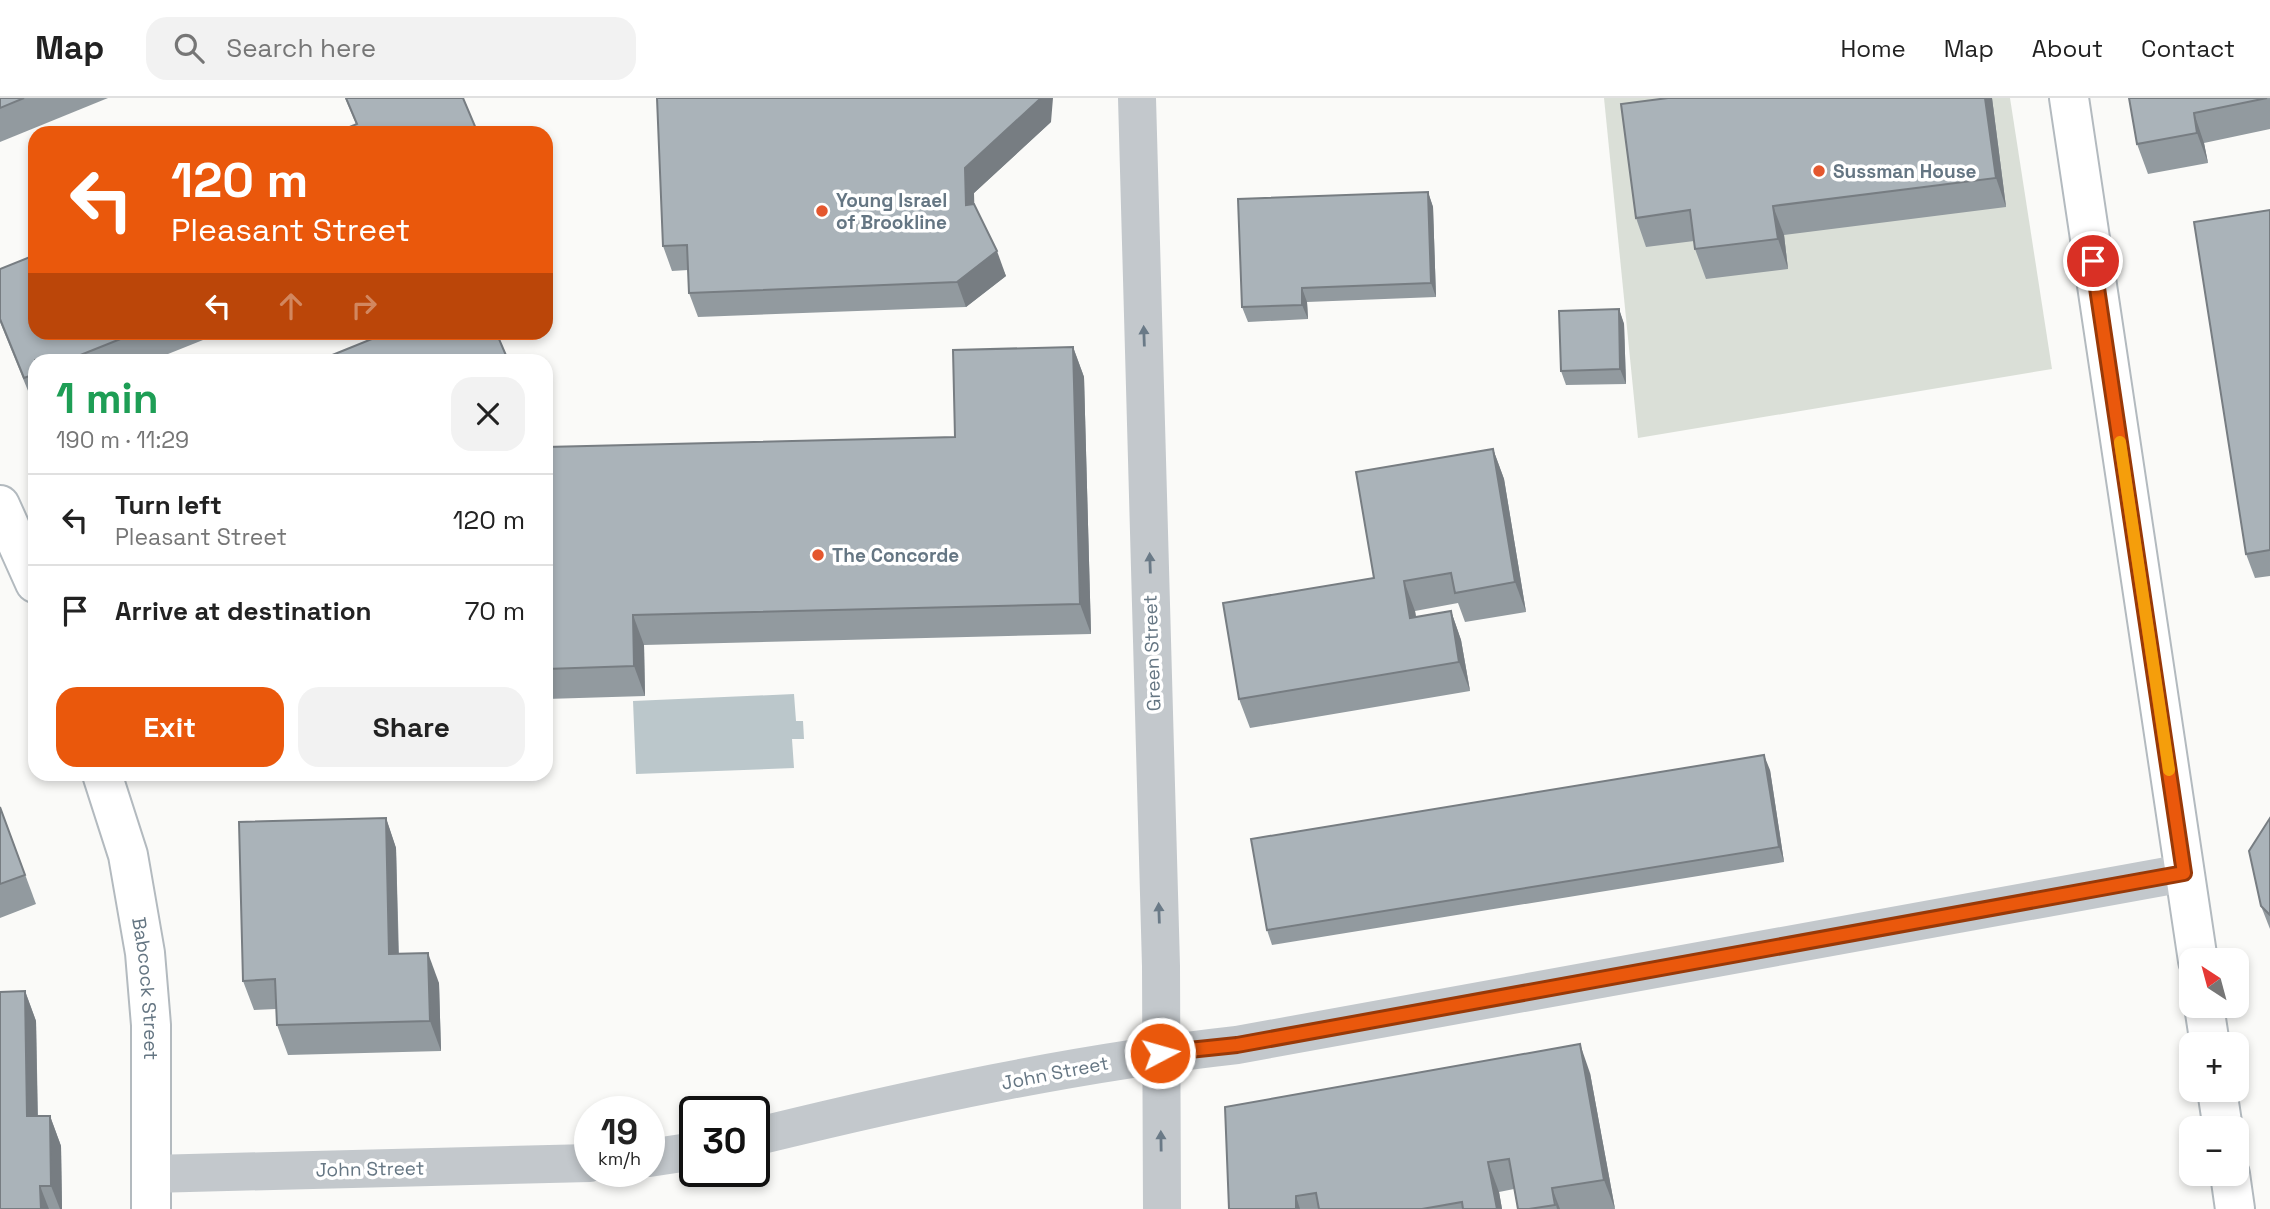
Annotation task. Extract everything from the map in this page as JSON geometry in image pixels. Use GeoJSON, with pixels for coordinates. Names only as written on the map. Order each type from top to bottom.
{"type":"FeatureCollection","features":[{"type":"Feature","properties":{"kind":"street","name":"Green Street"},"geometry":{"type":"LineString","coordinates":[[1138,98],[1161,966],[1162,1209]]}},
{"type":"Feature","properties":{"kind":"street"},"geometry":{"type":"LineString","coordinates":[[2069,98],[2196,948]]}},
{"type":"Feature","properties":{"kind":"street"},"geometry":{"type":"LineString","coordinates":[[0,505],[28,567]]}},
{"type":"Feature","properties":{"kind":"street","name":"Babcock Street"},"geometry":{"type":"LineString","coordinates":[[104,781],[128,855],[145,953],[151,1025],[151,1191]]}},
{"type":"Feature","properties":{"kind":"street","name":"John Street"},"geometry":{"type":"LineString","coordinates":[[770,1133],[905,1100],[1160,1053],[1237,1045],[2184,873]]}},
{"type":"Feature","properties":{"kind":"street","name":"John Street"},"geometry":{"type":"LineString","coordinates":[[151,1191],[574,1164]]}},
{"type":"Feature","properties":{"kind":"street"},"geometry":{"type":"LineString","coordinates":[[2232,1186],[2235,1209]]}},
{"type":"Feature","properties":{"kind":"shaded area"},"geometry":{"type":"Polygon","coordinates":[[[1604,98],[2010,98],[2052,369],[1638,438],[1604,98]]]}},
{"type":"Feature","properties":{"kind":"shaded area"},"geometry":{"type":"Polygon","coordinates":[[[794,694],[796,721],[803,721],[804,739],[792,739],[794,768],[636,774],[633,701],[794,694]]]}},
{"type":"Feature","properties":{"kind":"building"},"geometry":{"type":"Polygon","coordinates":[[[0,98],[24,98],[0,108],[0,98]]]}},
{"type":"Feature","properties":{"kind":"building"},"geometry":{"type":"Polygon","coordinates":[[[346,98],[463,98],[475,126],[352,126],[357,124],[346,98]]]}},
{"type":"Feature","properties":{"kind":"building","name":"Young Israel of Brookline"},"geometry":{"type":"Polygon","coordinates":[[[657,98],[1041,98],[965,168],[966,205],[974,204],[997,251],[957,282],[689,293],[687,245],[663,246],[657,98]]]}},
{"type":"Feature","properties":{"kind":"building","name":"Sussman House"},"geometry":{"type":"Polygon","coordinates":[[[1668,98],[1985,98],[1996,178],[1773,206],[1778,239],[1695,249],[1690,210],[1636,218],[1621,104],[1668,98]]]}},
{"type":"Feature","properties":{"kind":"building"},"geometry":{"type":"Polygon","coordinates":[[[2129,98],[2267,98],[2194,113],[2197,133],[2137,144],[2129,98]]]}},
{"type":"Feature","properties":{"kind":"building"},"geometry":{"type":"Polygon","coordinates":[[[1428,192],[1431,283],[1302,288],[1302,305],[1242,307],[1238,199],[1428,192]]]}},
{"type":"Feature","properties":{"kind":"building"},"geometry":{"type":"Polygon","coordinates":[[[2270,210],[2270,550],[2246,554],[2194,222],[2270,210]]]}},
{"type":"Feature","properties":{"kind":"building"},"geometry":{"type":"Polygon","coordinates":[[[28,258],[28,340],[118,340],[83,354],[28,354],[28,377],[24,378],[0,319],[0,269],[28,258]]]}},
{"type":"Feature","properties":{"kind":"building"},"geometry":{"type":"Polygon","coordinates":[[[1619,309],[1620,369],[1561,371],[1559,311],[1619,309]]]}},
{"type":"Feature","properties":{"kind":"building"},"geometry":{"type":"Polygon","coordinates":[[[369,340],[499,340],[505,354],[335,354],[369,340]]]}},
{"type":"Feature","properties":{"kind":"building","name":"The Concorde"},"geometry":{"type":"Polygon","coordinates":[[[1073,347],[1080,604],[633,615],[634,666],[553,669],[553,447],[955,437],[953,350],[1073,347]]]}},
{"type":"Feature","properties":{"kind":"building"},"geometry":{"type":"Polygon","coordinates":[[[1493,449],[1515,582],[1455,593],[1451,573],[1404,581],[1410,618],[1451,611],[1459,662],[1239,699],[1223,603],[1374,578],[1356,472],[1493,449]]]}},
{"type":"Feature","properties":{"kind":"building"},"geometry":{"type":"Polygon","coordinates":[[[1764,755],[1779,847],[1267,930],[1251,839],[1764,755]]]}},
{"type":"Feature","properties":{"kind":"building"},"geometry":{"type":"Polygon","coordinates":[[[0,807],[25,875],[0,884],[0,807]]]}},
{"type":"Feature","properties":{"kind":"building"},"geometry":{"type":"Polygon","coordinates":[[[386,818],[389,954],[428,953],[430,1021],[277,1025],[275,979],[243,981],[239,822],[386,818]]]}},
{"type":"Feature","properties":{"kind":"building"},"geometry":{"type":"Polygon","coordinates":[[[2270,818],[2270,915],[2261,906],[2249,851],[2270,818]]]}},
{"type":"Feature","properties":{"kind":"building"},"geometry":{"type":"Polygon","coordinates":[[[25,991],[27,1116],[50,1116],[51,1186],[40,1186],[41,1209],[0,1209],[0,992],[25,991]]]}},
{"type":"Feature","properties":{"kind":"building"},"geometry":{"type":"Polygon","coordinates":[[[1580,1044],[1604,1180],[1552,1188],[1555,1205],[1518,1209],[1509,1159],[1488,1162],[1497,1209],[1463,1209],[1462,1202],[1422,1209],[1319,1209],[1316,1193],[1296,1196],[1296,1209],[1229,1209],[1225,1107],[1580,1044]]]}},
{"type":"Feature","properties":{"kind":"slow traffic"},"geometry":{"type":"LineString","coordinates":[[2120,442],[2169,770]]}},
{"type":"Feature","properties":{"kind":"place","name":"Sussman House"},"geometry":{"type":"Point","coordinates":[1819,171]}},
{"type":"Feature","properties":{"kind":"place","name":"Young Israel of Brookline"},"geometry":{"type":"Point","coordinates":[822,211]}},
{"type":"Feature","properties":{"kind":"place","name":"The Concorde"},"geometry":{"type":"Point","coordinates":[818,555]}},
{"type":"Feature","properties":{"kind":"route"},"geometry":{"type":"LineString","coordinates":[[1160,1053],[1237,1045],[2184,873],[2093,261]]}}]}
